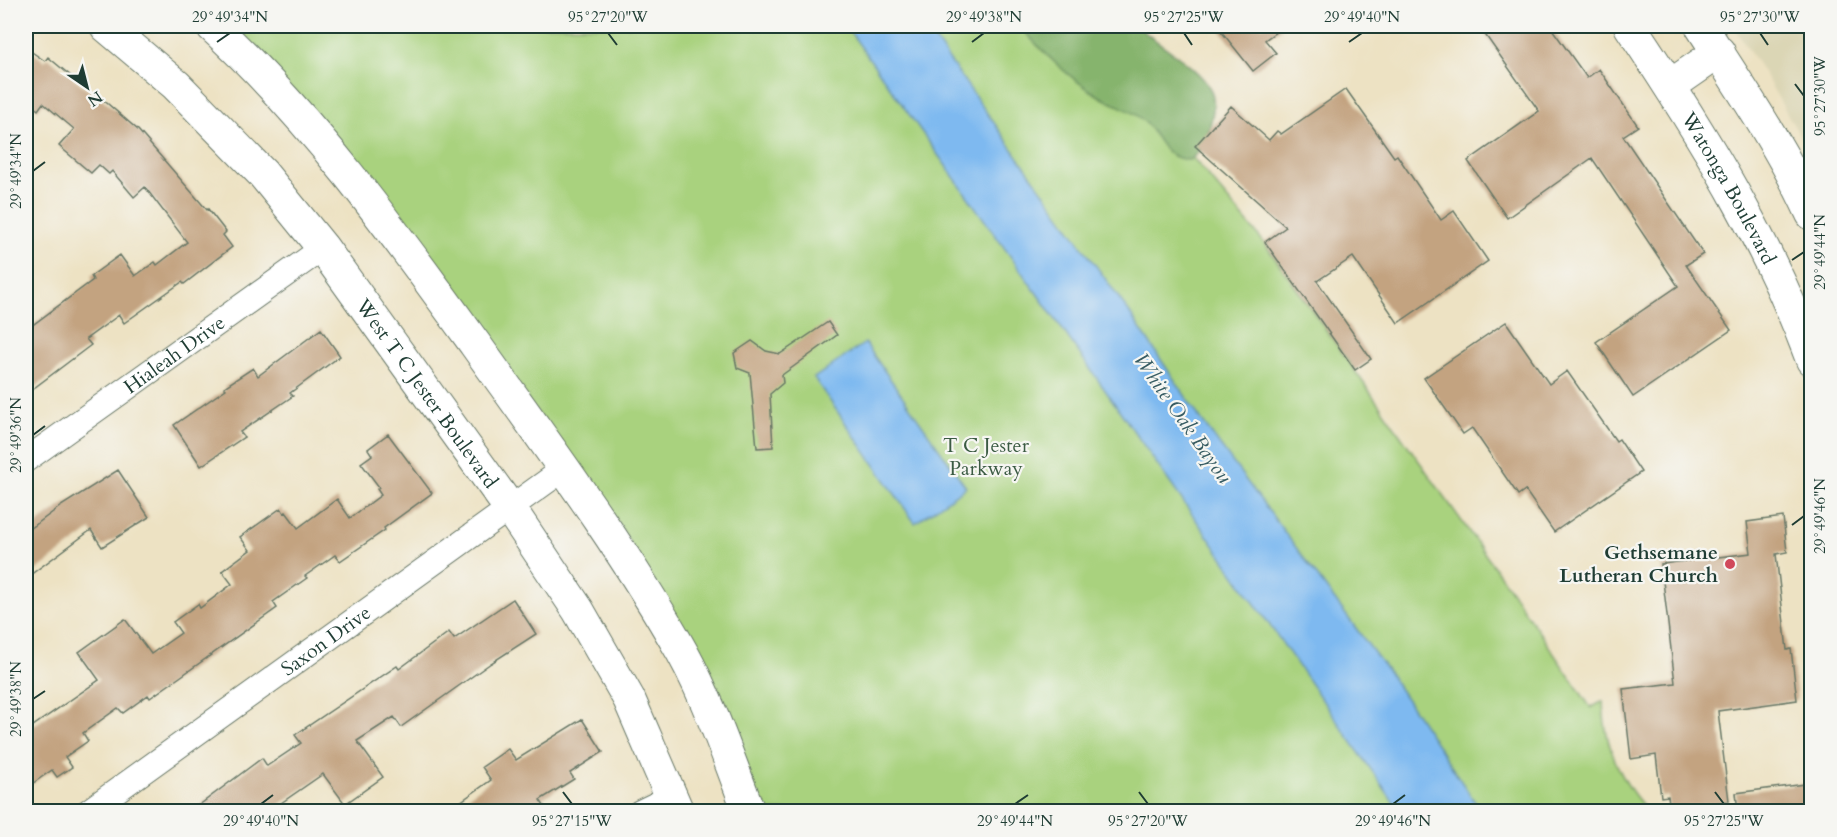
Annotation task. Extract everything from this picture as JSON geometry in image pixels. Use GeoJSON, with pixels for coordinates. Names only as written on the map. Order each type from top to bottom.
{"type":"FeatureCollection","features":[{"type":"Feature","properties":{"kind":"main road","name":"West T C Jester Boulevard"},"geometry":{"type":"LineString","coordinates":[[106,26],[176,86],[263,174],[323,248],[509,507],[578,610],[629,699],[676,804]]}},
{"type":"Feature","properties":{"kind":"main road"},"geometry":{"type":"LineString","coordinates":[[212,26],[253,63],[315,132],[386,220],[597,515],[683,654],[719,732],[749,812]]}},
{"type":"Feature","properties":{"kind":"main road","name":"Watonga Boulevard"},"geometry":{"type":"LineString","coordinates":[[1630,26],[1693,121],[1748,217],[1800,328],[1812,360]]}},
{"type":"Feature","properties":{"kind":"main road"},"geometry":{"type":"LineString","coordinates":[[1701,26],[1758,114],[1812,214]]}},
{"type":"Feature","properties":{"kind":"main road"},"geometry":{"type":"LineString","coordinates":[[1670,86],[1719,52]]}},
{"type":"Feature","properties":{"kind":"street","name":"Hialeah Drive"},"geometry":{"type":"LineString","coordinates":[[26,460],[323,248]]}},
{"type":"Feature","properties":{"kind":"street","name":"Saxon Drive"},"geometry":{"type":"LineString","coordinates":[[87,812],[564,469]]}},
{"type":"Feature","properties":{"kind":"street"},"geometry":{"type":"LineString","coordinates":[[640,812],[676,804]]}},
{"type":"Feature","properties":{"kind":"shaded area"},"geometry":{"type":"Polygon","coordinates":[[[1733,26],[1811,26],[1811,155],[1765,75],[1733,26]]]}},
{"type":"Feature","properties":{"kind":"green space","name":"T C Jester Parkway"},"geometry":{"type":"Polygon","coordinates":[[[226,26],[1102,26],[1193,158],[1262,240],[1500,575],[1591,708],[1603,701],[1606,732],[1615,760],[1629,787],[1648,811],[760,811],[726,704],[595,485],[226,26]]]}},
{"type":"Feature","properties":{"kind":"green space"},"geometry":{"type":"Polygon","coordinates":[[[1020,26],[1137,26],[1192,68],[1209,88],[1213,97],[1213,113],[1199,151],[1189,160],[1171,154],[1139,117],[1099,96],[1077,81],[1047,55],[1020,26]]]}},
{"type":"Feature","properties":{"kind":"water","name":"White Oak Bayou"},"geometry":{"type":"Polygon","coordinates":[[[846,26],[925,26],[1129,312],[1202,421],[1387,670],[1481,811],[1400,811],[1063,330],[846,26]]]}},
{"type":"Feature","properties":{"kind":"water"},"geometry":{"type":"Polygon","coordinates":[[[865,343],[966,487],[915,523],[814,378],[865,343]]]}},
{"type":"Feature","properties":{"kind":"building"},"geometry":{"type":"Polygon","coordinates":[[[1217,26],[1284,26],[1265,40],[1276,53],[1253,71],[1217,26]]]}},
{"type":"Feature","properties":{"kind":"building"},"geometry":{"type":"Polygon","coordinates":[[[1479,26],[1550,26],[1587,78],[1599,69],[1638,126],[1623,136],[1703,254],[1686,265],[1731,330],[1633,397],[1596,342],[1678,286],[1592,158],[1507,218],[1468,161],[1539,111],[1479,26]]]}},
{"type":"Feature","properties":{"kind":"building"},"geometry":{"type":"Polygon","coordinates":[[[26,48],[45,61],[48,57],[138,130],[208,209],[226,232],[223,235],[232,247],[184,284],[182,282],[124,323],[119,315],[86,339],[91,345],[26,394],[26,330],[93,280],[91,276],[120,255],[135,276],[155,262],[157,265],[187,242],[145,187],[134,197],[112,171],[109,174],[99,165],[91,173],[59,146],[74,129],[43,103],[38,110],[26,100],[26,48]]]}},
{"type":"Feature","properties":{"kind":"building"},"geometry":{"type":"Polygon","coordinates":[[[1346,89],[1394,157],[1397,155],[1441,220],[1454,211],[1488,261],[1398,323],[1353,257],[1317,281],[1371,359],[1355,370],[1265,242],[1286,227],[1195,146],[1231,106],[1269,140],[1277,131],[1281,134],[1346,89]]]}},
{"type":"Feature","properties":{"kind":"building"},"geometry":{"type":"Polygon","coordinates":[[[828,322],[837,335],[782,375],[783,383],[770,394],[773,447],[757,448],[750,373],[737,368],[734,353],[752,341],[766,351],[780,354],[828,322]]]}},
{"type":"Feature","properties":{"kind":"building"},"geometry":{"type":"Polygon","coordinates":[[[1506,322],[1549,384],[1567,371],[1616,441],[1619,439],[1641,472],[1554,532],[1525,490],[1518,495],[1472,428],[1463,434],[1424,378],[1506,322]]]}},
{"type":"Feature","properties":{"kind":"building"},"geometry":{"type":"Polygon","coordinates":[[[321,329],[340,356],[290,393],[293,396],[240,432],[244,437],[201,466],[174,425],[253,368],[258,376],[321,329]]]}},
{"type":"Feature","properties":{"kind":"building"},"geometry":{"type":"Polygon","coordinates":[[[388,434],[432,493],[384,528],[385,530],[340,561],[335,555],[305,576],[307,578],[273,602],[277,608],[150,698],[148,695],[123,713],[118,708],[83,733],[88,741],[65,757],[72,767],[57,777],[52,770],[26,788],[26,731],[99,680],[79,652],[125,619],[151,654],[181,633],[173,622],[198,604],[200,608],[232,584],[222,571],[250,550],[240,537],[281,508],[298,528],[337,499],[350,518],[381,495],[377,489],[379,487],[361,463],[372,455],[368,449],[388,434]]]}},
{"type":"Feature","properties":{"kind":"building"},"geometry":{"type":"Polygon","coordinates":[[[118,470],[149,517],[102,547],[91,530],[26,578],[26,532],[61,506],[118,470]]]}},
{"type":"Feature","properties":{"kind":"building"},"geometry":{"type":"Polygon","coordinates":[[[1783,517],[1787,552],[1776,554],[1787,650],[1791,649],[1797,700],[1718,711],[1729,801],[1670,809],[1668,796],[1661,797],[1656,755],[1631,759],[1623,689],[1675,683],[1661,564],[1751,553],[1747,522],[1783,517]]]}},
{"type":"Feature","properties":{"kind":"building"},"geometry":{"type":"Polygon","coordinates":[[[513,599],[536,634],[401,727],[394,717],[357,741],[383,777],[345,804],[323,774],[268,812],[190,812],[262,758],[267,766],[301,743],[295,735],[397,666],[399,669],[449,632],[454,639],[513,599]]]}},
{"type":"Feature","properties":{"kind":"building"},"geometry":{"type":"Polygon","coordinates":[[[582,719],[603,752],[570,773],[574,779],[540,800],[548,812],[446,812],[491,780],[482,767],[508,749],[516,760],[582,719]]]}},
{"type":"Feature","properties":{"kind":"building"},"geometry":{"type":"Polygon","coordinates":[[[1812,783],[1812,812],[1738,812],[1736,793],[1812,783]]]}},
{"type":"Feature","properties":{"kind":"place","name":"Gethsemane Lutheran Church"},"geometry":{"type":"Point","coordinates":[1730,564]}}]}
